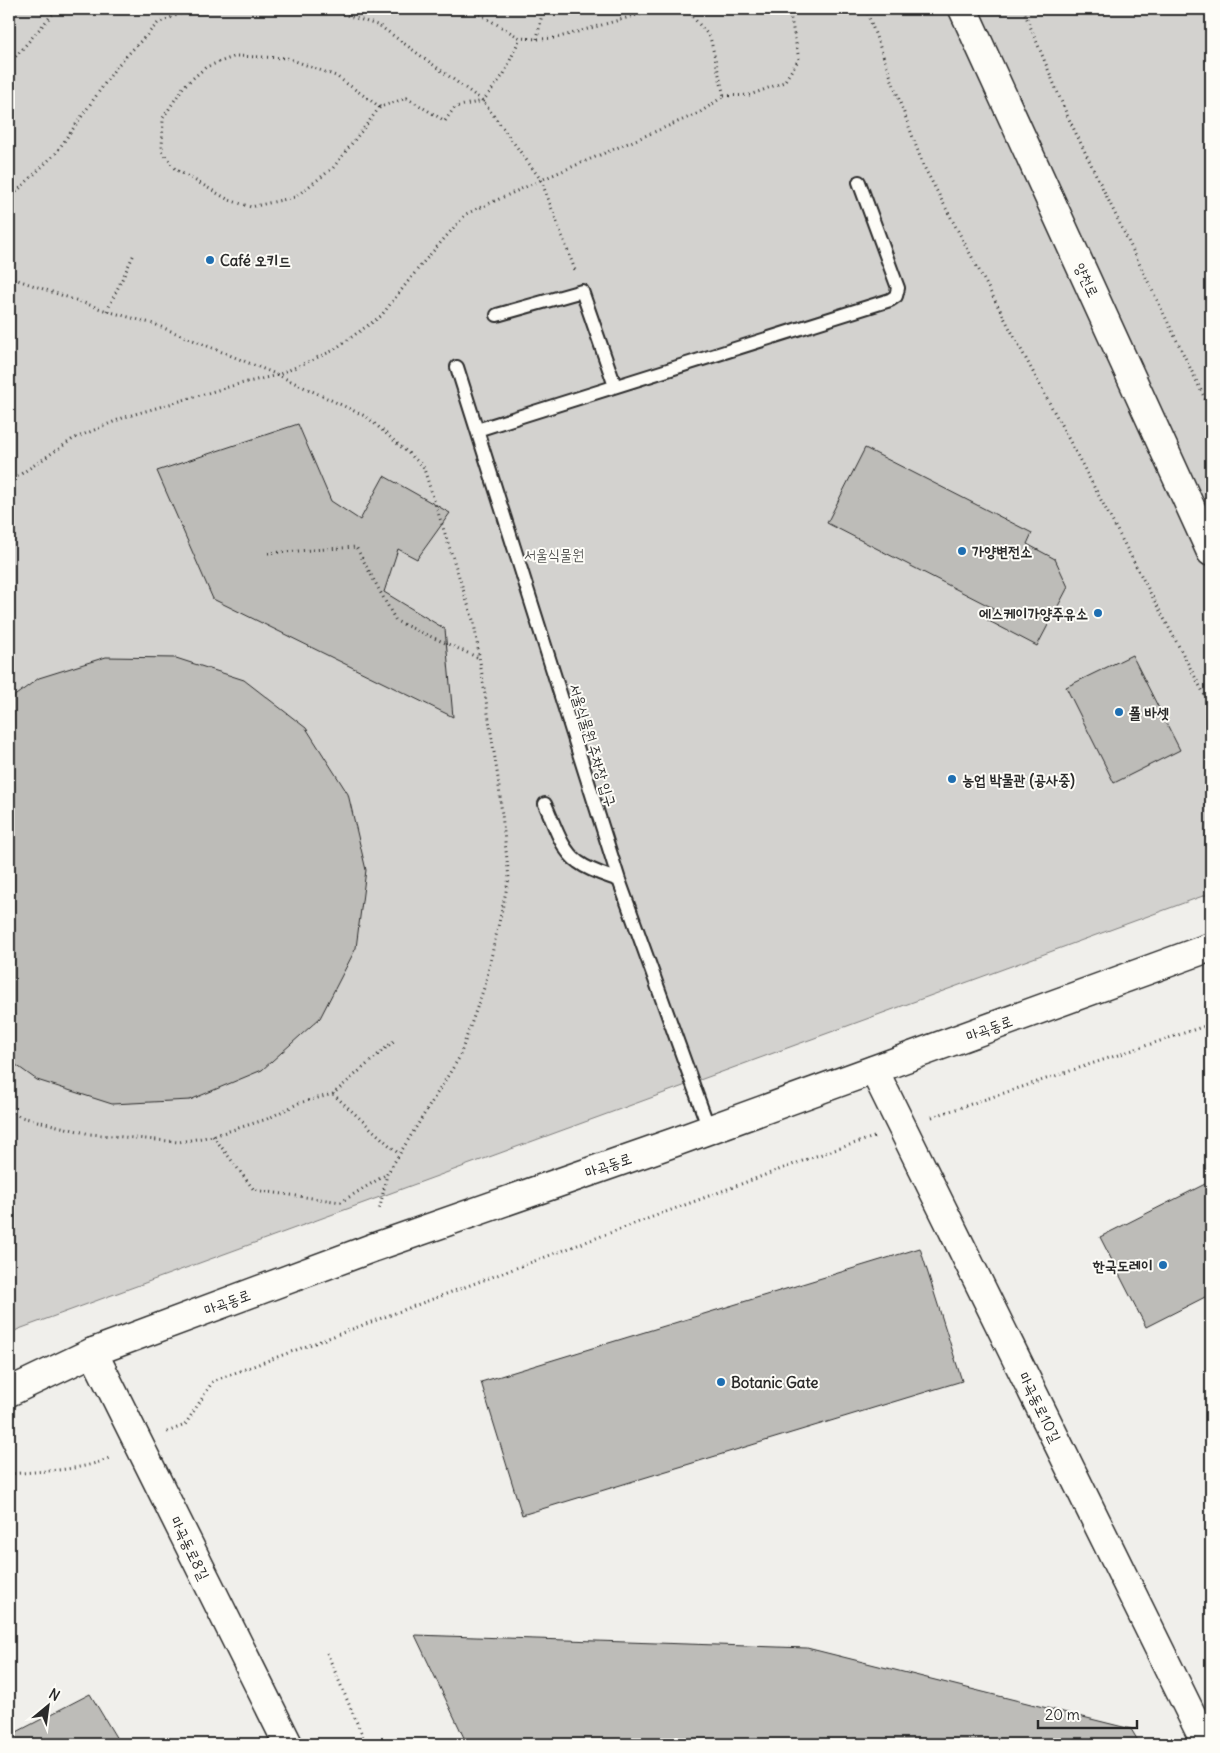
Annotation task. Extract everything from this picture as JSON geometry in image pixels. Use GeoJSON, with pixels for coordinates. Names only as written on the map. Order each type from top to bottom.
{"type":"FeatureCollection","features":[{"type":"Feature","properties":{"kind":"main road","name":"양천로"},"geometry":{"type":"LineString","coordinates":[[963,9],[1211,552]]}},
{"type":"Feature","properties":{"kind":"main road","name":"마곡동로"},"geometry":{"type":"LineString","coordinates":[[9,1392],[92,1352],[372,1248],[709,1130],[1211,947]]}},
{"type":"Feature","properties":{"kind":"main road","name":"마곡동로10길"},"geometry":{"type":"LineString","coordinates":[[874,1070],[1206,1744]]}},
{"type":"Feature","properties":{"kind":"main road","name":"마곡동로8길"},"geometry":{"type":"LineString","coordinates":[[92,1352],[288,1744]]}},
{"type":"Feature","properties":{"kind":"lane"},"geometry":{"type":"LineString","coordinates":[[477,430],[890,300],[896,296],[898,288],[859,182]]}},
{"type":"Feature","properties":{"kind":"lane"},"geometry":{"type":"LineString","coordinates":[[497,315],[582,291],[615,386]]}},
{"type":"Feature","properties":{"kind":"lane","name":"서울식물원 주차장 입구"},"geometry":{"type":"LineString","coordinates":[[457,367],[619,880],[709,1130]]}},
{"type":"Feature","properties":{"kind":"lane"},"geometry":{"type":"LineString","coordinates":[[545,804],[566,850],[577,862],[619,880]]}},
{"type":"Feature","properties":{"kind":"path"},"geometry":{"type":"LineString","coordinates":[[9,64],[57,9]]}},
{"type":"Feature","properties":{"kind":"path"},"geometry":{"type":"LineString","coordinates":[[9,198],[56,153],[117,66],[158,23],[192,9]]}},
{"type":"Feature","properties":{"kind":"path"},"geometry":{"type":"LineString","coordinates":[[328,9],[380,26],[483,101],[541,180],[582,291]]}},
{"type":"Feature","properties":{"kind":"path"},"geometry":{"type":"LineString","coordinates":[[471,9],[520,38],[537,39],[556,38],[658,9]]}},
{"type":"Feature","properties":{"kind":"path"},"geometry":{"type":"LineString","coordinates":[[537,39],[543,9]]}},
{"type":"Feature","properties":{"kind":"path"},"geometry":{"type":"LineString","coordinates":[[686,9],[710,37],[724,96]]}},
{"type":"Feature","properties":{"kind":"path"},"geometry":{"type":"LineString","coordinates":[[9,482],[73,439],[125,416],[278,375],[332,351],[381,316],[421,264],[466,214],[699,113],[724,96],[750,95],[784,82],[799,59],[789,9]]}},
{"type":"Feature","properties":{"kind":"path"},"geometry":{"type":"LineString","coordinates":[[866,9],[923,165],[1211,707]]}},
{"type":"Feature","properties":{"kind":"path"},"geometry":{"type":"LineString","coordinates":[[1023,9],[1067,115],[1211,411]]}},
{"type":"Feature","properties":{"kind":"path"},"geometry":{"type":"LineString","coordinates":[[380,107],[336,76],[287,58],[236,56],[206,67],[184,86],[163,118],[162,151],[175,169],[229,200],[251,207],[295,197],[334,168],[380,107],[407,98],[445,121],[455,107],[483,101],[504,74],[520,38]]}},
{"type":"Feature","properties":{"kind":"path"},"geometry":{"type":"LineString","coordinates":[[107,311],[134,254]]}},
{"type":"Feature","properties":{"kind":"path"},"geometry":{"type":"LineString","coordinates":[[9,277],[107,311],[154,324],[278,375],[367,416],[423,466],[474,623],[498,778],[509,878],[485,986],[459,1058],[387,1174],[372,1248]]}},
{"type":"Feature","properties":{"kind":"path"},"geometry":{"type":"LineString","coordinates":[[268,553],[356,547],[396,621],[480,658]]}},
{"type":"Feature","properties":{"kind":"path"},"geometry":{"type":"LineString","coordinates":[[9,1474],[102,1462],[138,1443],[185,1425],[213,1381],[816,1156],[1211,1024]]}},
{"type":"Feature","properties":{"kind":"path"},"geometry":{"type":"LineString","coordinates":[[9,1111],[21,1117],[90,1134],[179,1142],[213,1136],[267,1119],[299,1103],[333,1094],[396,1039]]}},
{"type":"Feature","properties":{"kind":"path"},"geometry":{"type":"LineString","coordinates":[[333,1094],[399,1154]]}},
{"type":"Feature","properties":{"kind":"path"},"geometry":{"type":"LineString","coordinates":[[213,1136],[254,1190],[341,1202],[387,1174]]}},
{"type":"Feature","properties":{"kind":"path"},"geometry":{"type":"LineString","coordinates":[[327,1654],[366,1744]]}},
{"type":"Feature","properties":{"kind":"green space","name":"서울식물원"},"geometry":{"type":"Polygon","coordinates":[[[9,9],[1211,9],[1211,893],[9,1334],[9,9]]]}},
{"type":"Feature","properties":{"kind":"building"},"geometry":{"type":"Polygon","coordinates":[[[298,424],[331,501],[360,520],[384,476],[450,513],[417,559],[398,549],[384,592],[445,629],[453,717],[213,599],[157,471],[298,424]]]}},
{"type":"Feature","properties":{"kind":"building","name":"가양변전소"},"geometry":{"type":"Polygon","coordinates":[[[865,448],[1032,533],[1027,544],[1055,559],[1068,587],[1037,646],[987,620],[993,608],[827,523],[865,448]]]}},
{"type":"Feature","properties":{"kind":"building","name":"폴 바셋"},"geometry":{"type":"Polygon","coordinates":[[[1132,655],[1180,750],[1114,783],[1066,687],[1132,655]]]}},
{"type":"Feature","properties":{"kind":"building"},"geometry":{"type":"Polygon","coordinates":[[[106,657],[176,658],[244,680],[306,728],[348,794],[366,870],[356,948],[320,1018],[262,1070],[190,1100],[112,1104],[37,1080],[9,1060],[9,700],[39,678],[106,657]]]}},
{"type":"Feature","properties":{"kind":"building","name":"한국도레이"},"geometry":{"type":"Polygon","coordinates":[[[1211,1181],[1211,1294],[1146,1327],[1100,1237],[1211,1181]]]}},
{"type":"Feature","properties":{"kind":"building","name":"Botanic Gate"},"geometry":{"type":"Polygon","coordinates":[[[920,1248],[962,1381],[522,1515],[481,1382],[920,1248]]]}},
{"type":"Feature","properties":{"kind":"building"},"geometry":{"type":"Polygon","coordinates":[[[415,1635],[807,1648],[1131,1729],[1140,1744],[467,1744],[415,1635]]]}},
{"type":"Feature","properties":{"kind":"building"},"geometry":{"type":"Polygon","coordinates":[[[90,1694],[120,1744],[9,1744],[9,1736],[90,1694]]]}},
{"type":"Feature","properties":{"kind":"place","name":"Café 오키드"},"geometry":{"type":"Point","coordinates":[210,260]}},
{"type":"Feature","properties":{"kind":"place","name":"가양변전소"},"geometry":{"type":"Point","coordinates":[962,551]}},
{"type":"Feature","properties":{"kind":"place","name":"에스케이가양주유소"},"geometry":{"type":"Point","coordinates":[1098,613]}},
{"type":"Feature","properties":{"kind":"place","name":"폴 바셋"},"geometry":{"type":"Point","coordinates":[1119,712]}},
{"type":"Feature","properties":{"kind":"place","name":"농업 박물관 (공사중)"},"geometry":{"type":"Point","coordinates":[952,779]}},
{"type":"Feature","properties":{"kind":"place","name":"한국도레이"},"geometry":{"type":"Point","coordinates":[1163,1265]}},
{"type":"Feature","properties":{"kind":"place","name":"Botanic Gate"},"geometry":{"type":"Point","coordinates":[721,1382]}}]}
